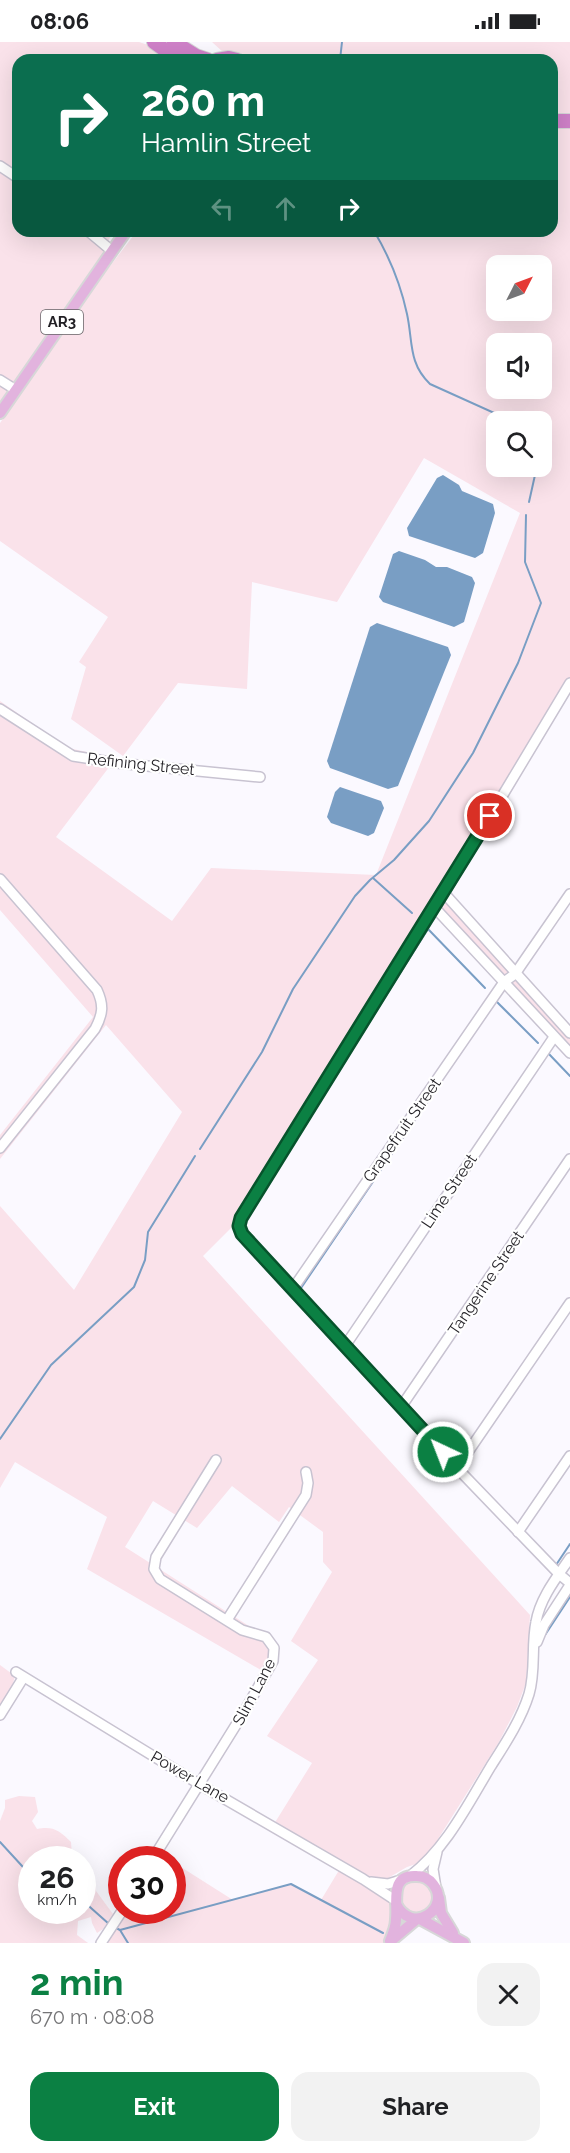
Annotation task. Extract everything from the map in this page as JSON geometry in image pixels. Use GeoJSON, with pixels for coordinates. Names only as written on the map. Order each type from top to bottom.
{"type":"FeatureCollection","features":[{"type":"Feature","properties":{"kind":"highway"},"geometry":{"type":"LineString","coordinates":[[154,42],[171,54]]}},
{"type":"Feature","properties":{"kind":"highway"},"geometry":{"type":"LineString","coordinates":[[174,42],[193,54]]}},
{"type":"Feature","properties":{"kind":"main road","name":"AR3"},"geometry":{"type":"LineString","coordinates":[[0,413],[122,237]]}},
{"type":"Feature","properties":{"kind":"main road"},"geometry":{"type":"LineString","coordinates":[[389,1942],[396,1925],[396,1889],[408,1877],[426,1877],[437,1892],[441,1913],[460,1941]]}},
{"type":"Feature","properties":{"kind":"main road"},"geometry":{"type":"LineString","coordinates":[[389,1942],[419,1919],[431,1913],[435,1908],[437,1892]]}},
{"type":"Feature","properties":{"kind":"main road"},"geometry":{"type":"LineString","coordinates":[[395,1902],[404,1915],[419,1919],[460,1941]]}},
{"type":"Feature","properties":{"kind":"street"},"geometry":{"type":"LineString","coordinates":[[95,237],[112,251]]}},
{"type":"Feature","properties":{"kind":"street"},"geometry":{"type":"LineString","coordinates":[[0,380],[16,390]]}},
{"type":"Feature","properties":{"kind":"street"},"geometry":{"type":"LineString","coordinates":[[533,1649],[544,1625],[570,1584],[518,1532],[292,1290],[242,1234],[239,1226],[241,1218],[435,908],[570,683]]}},
{"type":"Feature","properties":{"kind":"street","name":"Refining Street"},"geometry":{"type":"LineString","coordinates":[[0,709],[73,756],[117,764],[260,777]]}},
{"type":"Feature","properties":{"kind":"street"},"geometry":{"type":"LineString","coordinates":[[0,879],[97,990],[102,1002],[102,1015],[95,1029],[0,1148]]}},
{"type":"Feature","properties":{"kind":"street"},"geometry":{"type":"LineString","coordinates":[[444,892],[570,1033]]}},
{"type":"Feature","properties":{"kind":"street","name":"Grapefruit Street"},"geometry":{"type":"LineString","coordinates":[[292,1290],[504,982],[515,974],[570,894]]}},
{"type":"Feature","properties":{"kind":"street"},"geometry":{"type":"LineString","coordinates":[[435,908],[570,1053]]}},
{"type":"Feature","properties":{"kind":"street","name":"Lime Street"},"geometry":{"type":"LineString","coordinates":[[345,1346],[554,1037]]}},
{"type":"Feature","properties":{"kind":"street","name":"Tangerine Street"},"geometry":{"type":"LineString","coordinates":[[401,1407],[570,1159]]}},
{"type":"Feature","properties":{"kind":"street"},"geometry":{"type":"LineString","coordinates":[[458,1468],[570,1303]]}},
{"type":"Feature","properties":{"kind":"street"},"geometry":{"type":"LineString","coordinates":[[518,1532],[570,1456]]}},
{"type":"Feature","properties":{"kind":"street","name":"Slim Lane"},"geometry":{"type":"LineString","coordinates":[[161,1846],[244,1712],[275,1654],[274,1648],[266,1637],[242,1630],[163,1581],[154,1569],[156,1557],[216,1460]]}},
{"type":"Feature","properties":{"kind":"street"},"geometry":{"type":"LineString","coordinates":[[227,1620],[306,1495],[308,1483],[306,1472]]}},
{"type":"Feature","properties":{"kind":"street"},"geometry":{"type":"LineString","coordinates":[[408,1877],[437,1849],[468,1804],[519,1718],[529,1696],[532,1681],[533,1649],[540,1605],[570,1558]]}},
{"type":"Feature","properties":{"kind":"street","name":"Power Lane"},"geometry":{"type":"LineString","coordinates":[[0,1715],[20,1675],[199,1784],[366,1880],[395,1902]]}},
{"type":"Feature","properties":{"kind":"street"},"geometry":{"type":"LineString","coordinates":[[437,1849],[433,1869],[437,1892]]}},
{"type":"Feature","properties":{"kind":"street","name":"Power Lane"},"geometry":{"type":"LineString","coordinates":[[366,1880],[388,1884],[408,1877]]}},
{"type":"Feature","properties":{"kind":"street"},"geometry":{"type":"LineString","coordinates":[[100,1943],[114,1924]]}},
{"type":"Feature","properties":{"kind":"shaded area"},"geometry":{"type":"Polygon","coordinates":[[[0,42],[139,42],[148,45],[160,54],[12,54],[12,237],[110,237],[102,254],[0,402],[0,42]]]}},
{"type":"Feature","properties":{"kind":"shaded area"},"geometry":{"type":"Polygon","coordinates":[[[212,42],[570,42],[570,117],[558,117],[558,54],[224,53],[212,42]]]}},
{"type":"Feature","properties":{"kind":"shaded area"},"geometry":{"type":"Polygon","coordinates":[[[558,128],[570,128],[570,688],[444,892],[570,1033],[570,1053],[435,908],[241,1218],[203,1256],[530,1615],[526,1683],[517,1707],[499,1742],[433,1847],[419,1863],[383,1881],[376,1881],[394,1899],[396,1889],[419,1875],[438,1895],[426,1917],[399,1910],[389,1943],[101,1943],[113,1924],[186,1924],[186,1870],[233,1900],[291,1884],[321,1900],[341,1867],[274,1824],[312,1763],[267,1736],[318,1660],[291,1641],[332,1572],[323,1562],[323,1532],[289,1507],[279,1522],[232,1486],[197,1528],[153,1501],[125,1547],[266,1637],[274,1648],[266,1673],[87,1569],[107,1517],[15,1462],[0,1488],[0,1206],[74,1290],[182,1112],[106,1025],[0,1159],[0,1135],[93,1017],[0,910],[0,701],[68,748],[116,758],[56,837],[172,921],[211,868],[376,875],[520,513],[424,458],[337,602],[252,582],[247,689],[178,683],[123,756],[71,719],[86,667],[79,662],[108,617],[0,541],[0,423],[94,287],[132,237],[558,237],[558,128]]]}},
{"type":"Feature","properties":{"kind":"shaded area"},"geometry":{"type":"Polygon","coordinates":[[[0,1665],[15,1676],[12,1687],[0,1706],[0,1665]]]}},
{"type":"Feature","properties":{"kind":"shaded area"},"geometry":{"type":"Polygon","coordinates":[[[19,1796],[35,1797],[38,1812],[32,1821],[37,1829],[56,1830],[71,1842],[71,1846],[18,1846],[18,1924],[78,1924],[77,1935],[88,1943],[0,1943],[0,1821],[5,1808],[5,1800],[19,1796]]]}},
{"type":"Feature","properties":{"kind":"shaded area"},"geometry":{"type":"Polygon","coordinates":[[[96,1891],[108,1907],[108,1922],[97,1933],[92,1924],[96,1924],[96,1891]]]}},
{"type":"Feature","properties":{"kind":"water"},"geometry":{"type":"Polygon","coordinates":[[[443,475],[459,485],[462,491],[493,504],[495,513],[483,553],[475,558],[409,536],[407,528],[437,478],[443,475]]]}},
{"type":"Feature","properties":{"kind":"water"},"geometry":{"type":"Polygon","coordinates":[[[399,551],[425,560],[436,567],[447,567],[472,577],[475,583],[464,622],[454,627],[383,602],[379,597],[393,554],[399,551]]]}},
{"type":"Feature","properties":{"kind":"water"},"geometry":{"type":"Polygon","coordinates":[[[377,623],[448,647],[451,655],[398,786],[388,789],[330,768],[327,761],[370,627],[377,623]]]}},
{"type":"Feature","properties":{"kind":"water"},"geometry":{"type":"Polygon","coordinates":[[[340,787],[381,801],[384,808],[374,833],[368,836],[331,823],[327,817],[335,792],[340,787]]]}},
{"type":"Feature","properties":{"kind":"waterway"},"geometry":{"type":"LineString","coordinates":[[341,54],[342,42]]}},
{"type":"Feature","properties":{"kind":"waterway"},"geometry":{"type":"LineString","coordinates":[[377,237],[398,282],[407,314],[412,351],[423,376],[430,384],[490,411]]}},
{"type":"Feature","properties":{"kind":"waterway"},"geometry":{"type":"LineString","coordinates":[[529,502],[535,477]]}},
{"type":"Feature","properties":{"kind":"waterway"},"geometry":{"type":"LineString","coordinates":[[200,1149],[262,1052],[293,989],[355,896],[394,860],[429,821],[473,753],[518,663],[541,603],[525,562],[526,515]]}},
{"type":"Feature","properties":{"kind":"waterway"},"geometry":{"type":"LineString","coordinates":[[373,878],[412,913]]}},
{"type":"Feature","properties":{"kind":"waterway"},"geometry":{"type":"LineString","coordinates":[[382,1001],[428,929],[485,988]]}},
{"type":"Feature","properties":{"kind":"waterway"},"geometry":{"type":"LineString","coordinates":[[496,1001],[538,1043]]}},
{"type":"Feature","properties":{"kind":"waterway"},"geometry":{"type":"LineString","coordinates":[[548,1053],[570,1076]]}},
{"type":"Feature","properties":{"kind":"waterway"},"geometry":{"type":"LineString","coordinates":[[299,1291],[433,1093]]}},
{"type":"Feature","properties":{"kind":"waterway"},"geometry":{"type":"LineString","coordinates":[[280,1164],[303,1128]]}},
{"type":"Feature","properties":{"kind":"waterway"},"geometry":{"type":"LineString","coordinates":[[0,1439],[51,1365],[134,1287],[145,1260],[148,1232],[195,1156]]}},
{"type":"Feature","properties":{"kind":"waterway"},"geometry":{"type":"LineString","coordinates":[[243,1228],[248,1214]]}},
{"type":"Feature","properties":{"kind":"waterway"},"geometry":{"type":"LineString","coordinates":[[556,1565],[570,1544]]}},
{"type":"Feature","properties":{"kind":"waterway"},"geometry":{"type":"LineString","coordinates":[[545,1635],[570,1597]]}},
{"type":"Feature","properties":{"kind":"waterway"},"geometry":{"type":"LineString","coordinates":[[0,1842],[18,1862]]}},
{"type":"Feature","properties":{"kind":"waterway"},"geometry":{"type":"LineString","coordinates":[[114,1927],[120,1930],[291,1884],[383,1933]]}},
{"type":"Feature","properties":{"kind":"waterway"},"geometry":{"type":"LineString","coordinates":[[96,1912],[108,1923]]}},
{"type":"Feature","properties":{"kind":"waterway"},"geometry":{"type":"LineString","coordinates":[[120,1930],[128,1943]]}},
{"type":"Feature","properties":{"kind":"route"},"geometry":{"type":"LineString","coordinates":[[443,1452],[292,1290],[242,1234],[239,1226],[241,1218],[490,816]]}}]}
